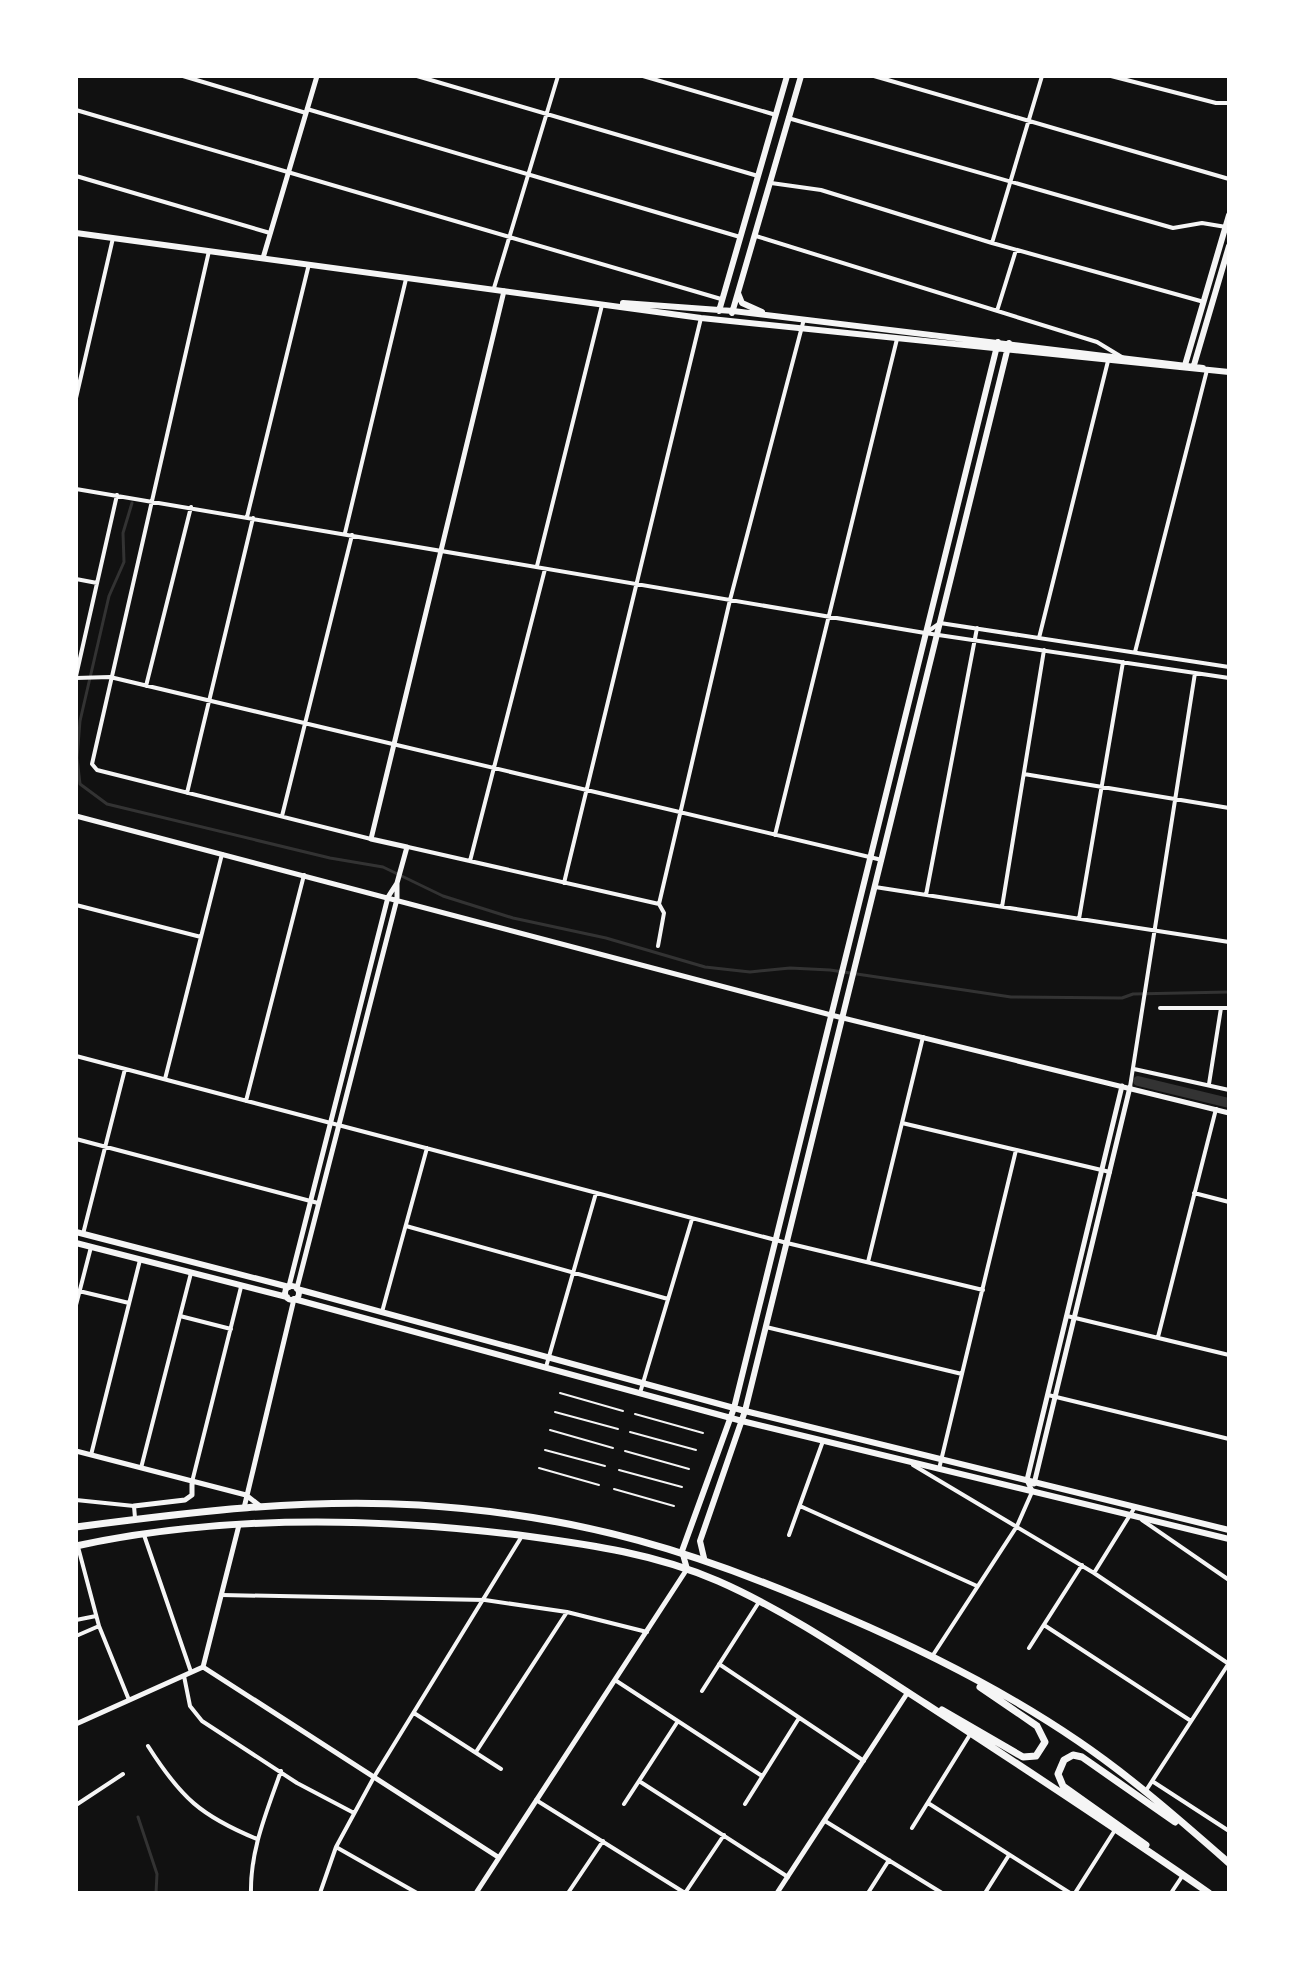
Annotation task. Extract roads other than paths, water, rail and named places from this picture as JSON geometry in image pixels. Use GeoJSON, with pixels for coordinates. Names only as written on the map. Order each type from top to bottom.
{"type":"FeatureCollection","features":[{"type":"Feature","properties":{"kind":"main road"},"geometry":{"type":"LineString","coordinates":[[717,319],[787,76]]}},
{"type":"Feature","properties":{"kind":"main road"},"geometry":{"type":"LineString","coordinates":[[731,321],[801,76]]}},
{"type":"Feature","properties":{"kind":"main road"},"geometry":{"type":"LineString","coordinates":[[1185,367],[1229,215]]}},
{"type":"Feature","properties":{"kind":"main road"},"geometry":{"type":"LineString","coordinates":[[76,233],[701,318],[1229,372]]}},
{"type":"Feature","properties":{"kind":"main road"},"geometry":{"type":"LineString","coordinates":[[1194,368],[1229,246]]}},
{"type":"Feature","properties":{"kind":"main road"},"geometry":{"type":"LineString","coordinates":[[739,285],[742,303],[769,315]]}},
{"type":"Feature","properties":{"kind":"main road"},"geometry":{"type":"LineString","coordinates":[[602,303],[733,311],[997,346]]}},
{"type":"Feature","properties":{"kind":"main road"},"geometry":{"type":"LineString","coordinates":[[687,1569],[682,1551],[734,1408],[997,346]]}},
{"type":"Feature","properties":{"kind":"main road"},"geometry":{"type":"LineString","coordinates":[[1008,347],[1108,361],[1125,360]]}},
{"type":"Feature","properties":{"kind":"main road"},"geometry":{"type":"LineString","coordinates":[[704,1558],[700,1541],[745,1411],[1008,347]]}},
{"type":"Feature","properties":{"kind":"main road"},"geometry":{"type":"LineString","coordinates":[[803,1129],[814,1131]]}},
{"type":"Feature","properties":{"kind":"main road"},"geometry":{"type":"LineString","coordinates":[[80,1233],[745,1411],[1031,1481],[1229,1539]]}},
{"type":"Feature","properties":{"kind":"main road"},"geometry":{"type":"LineString","coordinates":[[76,1243],[292,1298],[742,1421],[1032,1492],[1229,1530]]}},
{"type":"Feature","properties":{"kind":"main road"},"geometry":{"type":"LineString","coordinates":[[166,1266],[169,1256]]}},
{"type":"Feature","properties":{"kind":"main road"},"geometry":{"type":"LineString","coordinates":[[292,1298],[293,1288]]}},
{"type":"Feature","properties":{"kind":"main road"},"geometry":{"type":"LineString","coordinates":[[292,1298],[293,1288]]}},
{"type":"Feature","properties":{"kind":"main road"},"geometry":{"type":"LineString","coordinates":[[516,1359],[518,1349]]}},
{"type":"Feature","properties":{"kind":"main road"},"geometry":{"type":"LineString","coordinates":[[76,1527],[308,1503],[419,1505],[514,1514],[588,1526],[682,1551],[773,1584],[933,1655],[1068,1735],[1145,1792],[1229,1863]]}},
{"type":"Feature","properties":{"kind":"main road"},"geometry":{"type":"LineString","coordinates":[[77,1546],[143,1534],[239,1525],[344,1521],[429,1524],[611,1548],[687,1569],[759,1602],[1023,1757],[1032,1758],[1041,1751],[1044,1736],[1037,1726],[933,1655]]}},
{"type":"Feature","properties":{"kind":"main road"},"geometry":{"type":"LineString","coordinates":[[908,1692],[1209,1893]]}},
{"type":"Feature","properties":{"kind":"main road"},"geometry":{"type":"LineString","coordinates":[[1183,1875],[1116,1821],[1063,1786],[1058,1774],[1064,1760],[1073,1755],[1082,1757],[1222,1856]]}},
{"type":"Feature","properties":{"kind":"street"},"geometry":{"type":"LineString","coordinates":[[183,76],[740,237]]}},
{"type":"Feature","properties":{"kind":"street"},"geometry":{"type":"LineString","coordinates":[[263,258],[317,76]]}},
{"type":"Feature","properties":{"kind":"street"},"geometry":{"type":"LineString","coordinates":[[417,76],[758,176]]}},
{"type":"Feature","properties":{"kind":"street"},"geometry":{"type":"LineString","coordinates":[[494,288],[558,76]]}},
{"type":"Feature","properties":{"kind":"street"},"geometry":{"type":"LineString","coordinates":[[643,76],[776,115]]}},
{"type":"Feature","properties":{"kind":"street"},"geometry":{"type":"LineString","coordinates":[[874,76],[1229,179]]}},
{"type":"Feature","properties":{"kind":"street"},"geometry":{"type":"LineString","coordinates":[[992,243],[1042,76]]}},
{"type":"Feature","properties":{"kind":"street"},"geometry":{"type":"LineString","coordinates":[[1111,76],[1216,103],[1229,103]]}},
{"type":"Feature","properties":{"kind":"street"},"geometry":{"type":"LineString","coordinates":[[76,110],[721,299]]}},
{"type":"Feature","properties":{"kind":"street"},"geometry":{"type":"LineString","coordinates":[[788,118],[1173,228],[1202,223],[1226,227]]}},
{"type":"Feature","properties":{"kind":"street"},"geometry":{"type":"LineString","coordinates":[[76,176],[271,233]]}},
{"type":"Feature","properties":{"kind":"street"},"geometry":{"type":"LineString","coordinates":[[769,183],[821,190],[992,243],[1204,302]]}},
{"type":"Feature","properties":{"kind":"street"},"geometry":{"type":"LineString","coordinates":[[754,235],[1097,342],[1125,360]]}},
{"type":"Feature","properties":{"kind":"street"},"geometry":{"type":"LineString","coordinates":[[76,398],[113,238]]}},
{"type":"Feature","properties":{"kind":"street"},"geometry":{"type":"LineString","coordinates":[[997,311],[1016,250]]}},
{"type":"Feature","properties":{"kind":"street"},"geometry":{"type":"LineString","coordinates":[[209,251],[91,760],[97,770],[371,839],[659,904]]}},
{"type":"Feature","properties":{"kind":"street"},"geometry":{"type":"LineString","coordinates":[[247,517],[309,264]]}},
{"type":"Feature","properties":{"kind":"street"},"geometry":{"type":"LineString","coordinates":[[345,533],[406,277]]}},
{"type":"Feature","properties":{"kind":"street"},"geometry":{"type":"LineString","coordinates":[[371,839],[504,290]]}},
{"type":"Feature","properties":{"kind":"street"},"geometry":{"type":"LineString","coordinates":[[537,566],[602,303]]}},
{"type":"Feature","properties":{"kind":"street"},"geometry":{"type":"LineString","coordinates":[[564,883],[701,318]]}},
{"type":"Feature","properties":{"kind":"street"},"geometry":{"type":"LineString","coordinates":[[658,946],[664,913],[659,904],[680,813],[730,600],[804,319]]}},
{"type":"Feature","properties":{"kind":"street"},"geometry":{"type":"LineString","coordinates":[[775,835],[897,339]]}},
{"type":"Feature","properties":{"kind":"street"},"geometry":{"type":"LineString","coordinates":[[1039,638],[1108,361]]}},
{"type":"Feature","properties":{"kind":"street"},"geometry":{"type":"LineString","coordinates":[[1135,652],[1207,370]]}},
{"type":"Feature","properties":{"kind":"street"},"geometry":{"type":"LineString","coordinates":[[76,489],[925,633],[1229,678]]}},
{"type":"Feature","properties":{"kind":"street"},"geometry":{"type":"LineString","coordinates":[[117,495],[76,677],[110,677],[882,860]]}},
{"type":"Feature","properties":{"kind":"street"},"geometry":{"type":"LineString","coordinates":[[146,686],[191,507]]}},
{"type":"Feature","properties":{"kind":"street"},"geometry":{"type":"LineString","coordinates":[[187,793],[253,518]]}},
{"type":"Feature","properties":{"kind":"street"},"geometry":{"type":"LineString","coordinates":[[282,817],[352,535]]}},
{"type":"Feature","properties":{"kind":"street"},"geometry":{"type":"LineString","coordinates":[[470,861],[545,568]]}},
{"type":"Feature","properties":{"kind":"street"},"geometry":{"type":"LineString","coordinates":[[76,579],[97,583]]}},
{"type":"Feature","properties":{"kind":"street"},"geometry":{"type":"LineString","coordinates":[[925,633],[940,623],[1229,667]]}},
{"type":"Feature","properties":{"kind":"street"},"geometry":{"type":"LineString","coordinates":[[926,895],[977,628]]}},
{"type":"Feature","properties":{"kind":"street"},"geometry":{"type":"LineString","coordinates":[[1002,907],[1044,650]]}},
{"type":"Feature","properties":{"kind":"street"},"geometry":{"type":"LineString","coordinates":[[1079,919],[1123,662]]}},
{"type":"Feature","properties":{"kind":"street"},"geometry":{"type":"LineString","coordinates":[[1031,1481],[1075,1317],[1134,1069],[1195,673]]}},
{"type":"Feature","properties":{"kind":"street"},"geometry":{"type":"LineString","coordinates":[[1024,774],[1229,808]]}},
{"type":"Feature","properties":{"kind":"street"},"geometry":{"type":"LineString","coordinates":[[76,816],[831,1015],[1229,1113]]}},
{"type":"Feature","properties":{"kind":"street"},"geometry":{"type":"LineString","coordinates":[[293,1288],[339,1125],[397,899],[407,847]]}},
{"type":"Feature","properties":{"kind":"street"},"geometry":{"type":"LineString","coordinates":[[165,1079],[222,854]]}},
{"type":"Feature","properties":{"kind":"street"},"geometry":{"type":"LineString","coordinates":[[246,1101],[304,875]]}},
{"type":"Feature","properties":{"kind":"street"},"geometry":{"type":"LineString","coordinates":[[293,1288],[310,1201],[388,897],[398,882]]}},
{"type":"Feature","properties":{"kind":"street"},"geometry":{"type":"LineString","coordinates":[[875,887],[1229,940]]}},
{"type":"Feature","properties":{"kind":"street"},"geometry":{"type":"LineString","coordinates":[[76,905],[201,937]]}},
{"type":"Feature","properties":{"kind":"street"},"geometry":{"type":"LineString","coordinates":[[1160,1008],[1229,1008]]}},
{"type":"Feature","properties":{"kind":"street"},"geometry":{"type":"LineString","coordinates":[[1209,1085],[1221,1008]]}},
{"type":"Feature","properties":{"kind":"street"},"geometry":{"type":"LineString","coordinates":[[868,1262],[923,1037]]}},
{"type":"Feature","properties":{"kind":"street"},"geometry":{"type":"LineString","coordinates":[[76,1056],[775,1240],[983,1290]]}},
{"type":"Feature","properties":{"kind":"street"},"geometry":{"type":"LineString","coordinates":[[80,1233],[125,1069]]}},
{"type":"Feature","properties":{"kind":"street"},"geometry":{"type":"LineString","coordinates":[[1134,1069],[1229,1090]]}},
{"type":"Feature","properties":{"kind":"street"},"geometry":{"type":"LineString","coordinates":[[933,1655],[1017,1526],[1032,1492],[1031,1481],[1048,1395],[1122,1086]]}},
{"type":"Feature","properties":{"kind":"street"},"geometry":{"type":"LineString","coordinates":[[1158,1337],[1216,1109]]}},
{"type":"Feature","properties":{"kind":"street"},"geometry":{"type":"LineString","coordinates":[[902,1123],[1110,1172]]}},
{"type":"Feature","properties":{"kind":"street"},"geometry":{"type":"LineString","coordinates":[[76,1139],[318,1203]]}},
{"type":"Feature","properties":{"kind":"street"},"geometry":{"type":"LineString","coordinates":[[382,1312],[427,1148]]}},
{"type":"Feature","properties":{"kind":"street"},"geometry":{"type":"LineString","coordinates":[[939,1469],[1016,1150]]}},
{"type":"Feature","properties":{"kind":"street"},"geometry":{"type":"LineString","coordinates":[[546,1367],[596,1193]]}},
{"type":"Feature","properties":{"kind":"street"},"geometry":{"type":"LineString","coordinates":[[1194,1193],[1229,1202]]}},
{"type":"Feature","properties":{"kind":"street"},"geometry":{"type":"LineString","coordinates":[[640,1393],[692,1218]]}},
{"type":"Feature","properties":{"kind":"street"},"geometry":{"type":"LineString","coordinates":[[406,1226],[668,1299]]}},
{"type":"Feature","properties":{"kind":"street"},"geometry":{"type":"LineString","coordinates":[[76,1305],[91,1247]]}},
{"type":"Feature","properties":{"kind":"street"},"geometry":{"type":"LineString","coordinates":[[91,1455],[140,1260]]}},
{"type":"Feature","properties":{"kind":"street"},"geometry":{"type":"LineString","coordinates":[[141,1468],[191,1272]]}},
{"type":"Feature","properties":{"kind":"street"},"geometry":{"type":"LineString","coordinates":[[76,1500],[134,1506],[185,1500],[192,1495],[192,1482],[241,1285]]}},
{"type":"Feature","properties":{"kind":"street"},"geometry":{"type":"LineString","coordinates":[[79,1291],[129,1303]]}},
{"type":"Feature","properties":{"kind":"street"},"geometry":{"type":"LineString","coordinates":[[244,1508],[292,1298]]}},
{"type":"Feature","properties":{"kind":"street"},"geometry":{"type":"LineString","coordinates":[[180,1316],[231,1329]]}},
{"type":"Feature","properties":{"kind":"street"},"geometry":{"type":"LineString","coordinates":[[1067,1316],[1229,1355]]}},
{"type":"Feature","properties":{"kind":"street"},"geometry":{"type":"LineString","coordinates":[[766,1327],[962,1374]]}},
{"type":"Feature","properties":{"kind":"street"},"geometry":{"type":"LineString","coordinates":[[1048,1395],[1229,1439]]}},
{"type":"Feature","properties":{"kind":"street"},"geometry":{"type":"LineString","coordinates":[[789,1535],[823,1441]]}},
{"type":"Feature","properties":{"kind":"street"},"geometry":{"type":"LineString","coordinates":[[76,1451],[246,1495],[261,1507]]}},
{"type":"Feature","properties":{"kind":"street"},"geometry":{"type":"LineString","coordinates":[[907,1461],[1082,1565],[1229,1663],[1145,1792]]}},
{"type":"Feature","properties":{"kind":"street"},"geometry":{"type":"LineString","coordinates":[[134,1506],[136,1519]]}},
{"type":"Feature","properties":{"kind":"street"},"geometry":{"type":"LineString","coordinates":[[800,1506],[977,1586]]}},
{"type":"Feature","properties":{"kind":"street"},"geometry":{"type":"LineString","coordinates":[[1094,1573],[1134,1511],[1229,1580]]}},
{"type":"Feature","properties":{"kind":"street"},"geometry":{"type":"LineString","coordinates":[[203,1667],[239,1525]]}},
{"type":"Feature","properties":{"kind":"street"},"geometry":{"type":"LineString","coordinates":[[143,1534],[191,1672]]}},
{"type":"Feature","properties":{"kind":"street"},"geometry":{"type":"LineString","coordinates":[[320,1893],[336,1847],[374,1777],[522,1536]]}},
{"type":"Feature","properties":{"kind":"street"},"geometry":{"type":"LineString","coordinates":[[77,1546],[99,1626],[129,1700]]}},
{"type":"Feature","properties":{"kind":"street"},"geometry":{"type":"LineString","coordinates":[[1029,1648],[1082,1565]]}},
{"type":"Feature","properties":{"kind":"street"},"geometry":{"type":"LineString","coordinates":[[476,1893],[687,1569]]}},
{"type":"Feature","properties":{"kind":"street"},"geometry":{"type":"LineString","coordinates":[[222,1595],[485,1600],[567,1612],[647,1632]]}},
{"type":"Feature","properties":{"kind":"street"},"geometry":{"type":"LineString","coordinates":[[702,1691],[759,1602]]}},
{"type":"Feature","properties":{"kind":"street"},"geometry":{"type":"LineString","coordinates":[[476,1752],[567,1612]]}},
{"type":"Feature","properties":{"kind":"street"},"geometry":{"type":"LineString","coordinates":[[76,1620],[96,1616]]}},
{"type":"Feature","properties":{"kind":"street"},"geometry":{"type":"LineString","coordinates":[[1044,1625],[1191,1721]]}},
{"type":"Feature","properties":{"kind":"street"},"geometry":{"type":"LineString","coordinates":[[76,1636],[99,1626]]}},
{"type":"Feature","properties":{"kind":"street"},"geometry":{"type":"LineString","coordinates":[[719,1664],[864,1761]]}},
{"type":"Feature","properties":{"kind":"street"},"geometry":{"type":"LineString","coordinates":[[76,1724],[203,1667]]}},
{"type":"Feature","properties":{"kind":"street"},"geometry":{"type":"LineString","coordinates":[[203,1667],[499,1858]]}},
{"type":"Feature","properties":{"kind":"street"},"geometry":{"type":"LineString","coordinates":[[184,1676],[190,1706],[202,1721],[297,1783],[354,1813]]}},
{"type":"Feature","properties":{"kind":"street"},"geometry":{"type":"LineString","coordinates":[[615,1680],[762,1776]]}},
{"type":"Feature","properties":{"kind":"street"},"geometry":{"type":"LineString","coordinates":[[777,1893],[908,1692]]}},
{"type":"Feature","properties":{"kind":"street"},"geometry":{"type":"LineString","coordinates":[[414,1713],[501,1769]]}},
{"type":"Feature","properties":{"kind":"street"},"geometry":{"type":"LineString","coordinates":[[745,1804],[799,1718]]}},
{"type":"Feature","properties":{"kind":"street"},"geometry":{"type":"LineString","coordinates":[[624,1804],[678,1721]]}},
{"type":"Feature","properties":{"kind":"street"},"geometry":{"type":"LineString","coordinates":[[912,1828],[971,1733]]}},
{"type":"Feature","properties":{"kind":"street"},"geometry":{"type":"LineString","coordinates":[[148,1746],[193,1805],[215,1822],[257,1839]]}},
{"type":"Feature","properties":{"kind":"street"},"geometry":{"type":"LineString","coordinates":[[251,1893],[251,1865],[257,1839],[281,1771]]}},
{"type":"Feature","properties":{"kind":"street"},"geometry":{"type":"LineString","coordinates":[[76,1805],[123,1774]]}},
{"type":"Feature","properties":{"kind":"street"},"geometry":{"type":"LineString","coordinates":[[639,1781],[788,1877]]}},
{"type":"Feature","properties":{"kind":"street"},"geometry":{"type":"LineString","coordinates":[[1152,1781],[1229,1831]]}},
{"type":"Feature","properties":{"kind":"street"},"geometry":{"type":"LineString","coordinates":[[536,1800],[685,1893],[724,1835]]}},
{"type":"Feature","properties":{"kind":"street"},"geometry":{"type":"LineString","coordinates":[[928,1803],[1072,1893],[1115,1830]]}},
{"type":"Feature","properties":{"kind":"street"},"geometry":{"type":"LineString","coordinates":[[825,1821],[942,1893]]}},
{"type":"Feature","properties":{"kind":"street"},"geometry":{"type":"LineString","coordinates":[[568,1893],[603,1841]]}},
{"type":"Feature","properties":{"kind":"street"},"geometry":{"type":"LineString","coordinates":[[336,1847],[417,1893]]}},
{"type":"Feature","properties":{"kind":"street"},"geometry":{"type":"LineString","coordinates":[[985,1893],[1009,1855]]}},
{"type":"Feature","properties":{"kind":"street"},"geometry":{"type":"LineString","coordinates":[[868,1893],[889,1860]]}},
{"type":"Feature","properties":{"kind":"street"},"geometry":{"type":"LineString","coordinates":[[1171,1893],[1183,1875]]}},
{"type":"Feature","properties":{"kind":"lane"},"geometry":{"type":"LineString","coordinates":[[560,1393],[623,1411]]}},
{"type":"Feature","properties":{"kind":"lane"},"geometry":{"type":"LineString","coordinates":[[555,1412],[618,1429]]}},
{"type":"Feature","properties":{"kind":"lane"},"geometry":{"type":"LineString","coordinates":[[635,1414],[703,1433]]}},
{"type":"Feature","properties":{"kind":"lane"},"geometry":{"type":"LineString","coordinates":[[550,1430],[613,1448]]}},
{"type":"Feature","properties":{"kind":"lane"},"geometry":{"type":"LineString","coordinates":[[630,1432],[696,1450]]}},
{"type":"Feature","properties":{"kind":"lane"},"geometry":{"type":"LineString","coordinates":[[545,1450],[605,1466]]}},
{"type":"Feature","properties":{"kind":"lane"},"geometry":{"type":"LineString","coordinates":[[625,1451],[689,1469]]}},
{"type":"Feature","properties":{"kind":"lane"},"geometry":{"type":"LineString","coordinates":[[539,1468],[599,1485]]}},
{"type":"Feature","properties":{"kind":"lane"},"geometry":{"type":"LineString","coordinates":[[619,1470],[682,1487]]}},
{"type":"Feature","properties":{"kind":"lane"},"geometry":{"type":"LineString","coordinates":[[614,1489],[674,1506]]}},
{"type":"Feature","properties":{"kind":"waterway"},"geometry":{"type":"LineString","coordinates":[[132,503],[123,533],[124,562],[109,596],[80,721],[77,758],[80,784],[107,804],[330,858],[383,867],[443,896],[513,918],[606,938],[705,967],[750,972],[790,968],[830,970],[1011,997],[1122,998],[1133,994],[1229,992]]}},
{"type":"Feature","properties":{"kind":"waterway"},"geometry":{"type":"LineString","coordinates":[[1138,1081],[1229,1103]]}},
{"type":"Feature","properties":{"kind":"waterway"},"geometry":{"type":"LineString","coordinates":[[138,1817],[157,1874],[156,1893]]}}]}
